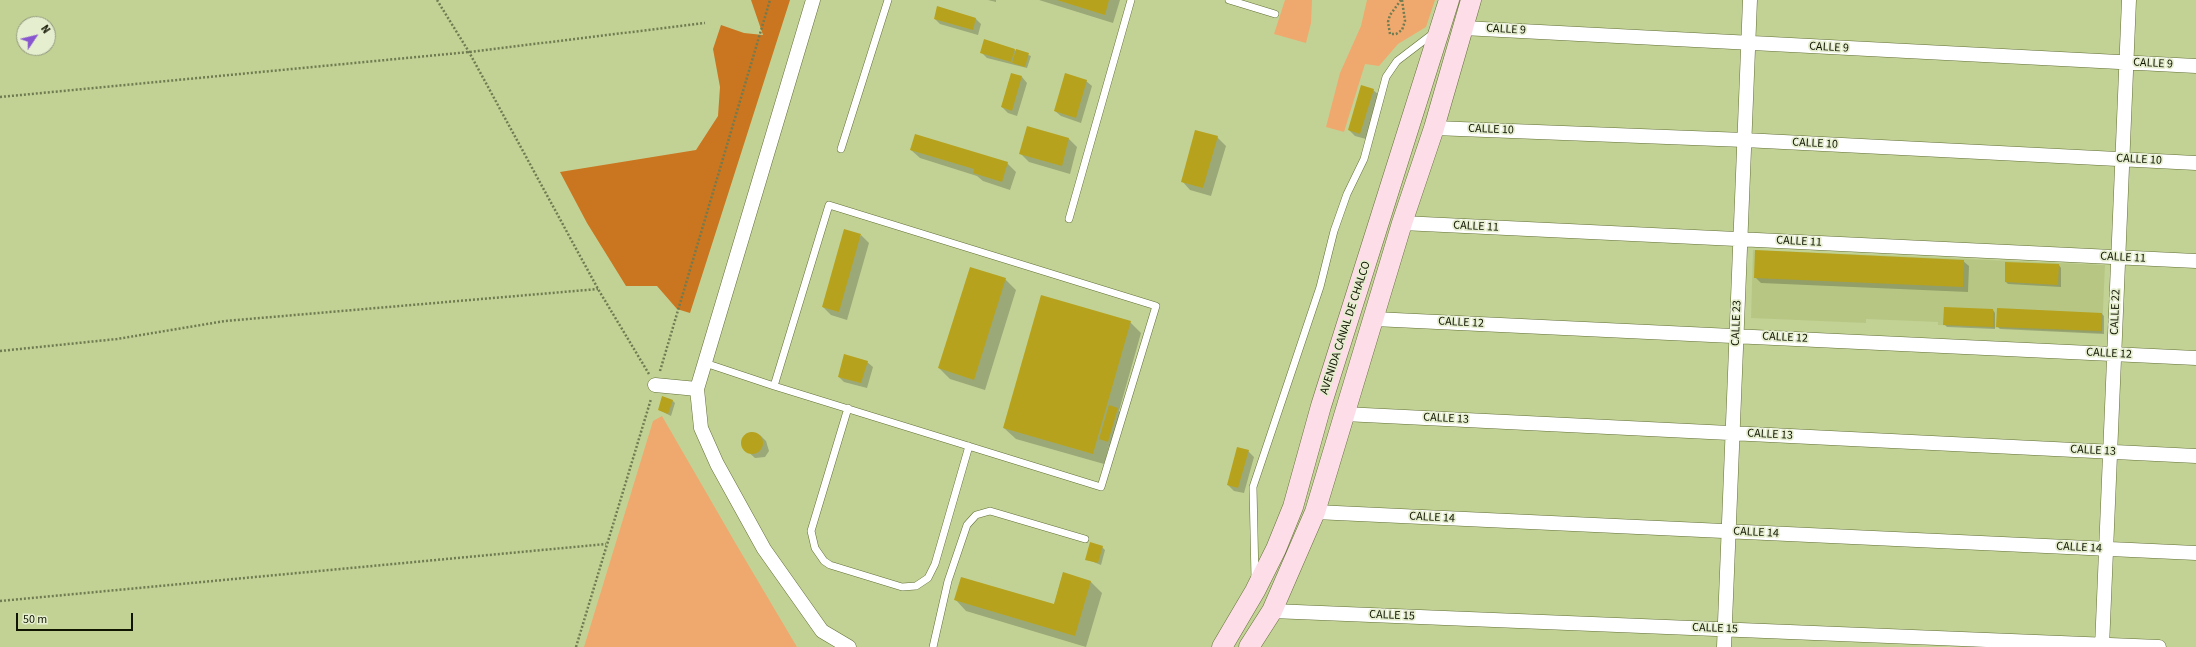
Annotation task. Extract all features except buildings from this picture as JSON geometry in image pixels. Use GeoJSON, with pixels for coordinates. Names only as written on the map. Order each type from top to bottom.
{"type":"FeatureCollection","features":[{"type":"Feature","properties":{"kind":"main road","name":"AVENIDA CANAL DE CHALCO"},"geometry":{"type":"LineString","coordinates":[[1222,647],[1255,591],[1276,549],[1293,508],[1321,406],[1449,0]]}},
{"type":"Feature","properties":{"kind":"main road","name":"AVENIDA CANAL DE CHALCO"},"geometry":{"type":"LineString","coordinates":[[1249,647],[1272,611],[1315,512],[1402,223],[1434,128],[1471,0]]}},
{"type":"Feature","properties":{"kind":"street"},"geometry":{"type":"LineString","coordinates":[[812,0],[696,389],[702,428],[717,464],[764,549],[822,631],[849,647]]}},
{"type":"Feature","properties":{"kind":"street","name":"CALLE 23"},"geometry":{"type":"LineString","coordinates":[[1724,647],[1750,0]]}},
{"type":"Feature","properties":{"kind":"street","name":"CALLE 22"},"geometry":{"type":"LineString","coordinates":[[2102,646],[2129,0]]}},
{"type":"Feature","properties":{"kind":"street","name":"CALLE 9"},"geometry":{"type":"LineString","coordinates":[[1463,28],[1748,44],[2196,66]]}},
{"type":"Feature","properties":{"kind":"street","name":"CALLE 10"},"geometry":{"type":"LineString","coordinates":[[1434,128],[1744,140],[2196,163]]}},
{"type":"Feature","properties":{"kind":"street","name":"CALLE 11"},"geometry":{"type":"LineString","coordinates":[[1402,223],[2196,261]]}},
{"type":"Feature","properties":{"kind":"street","name":"CALLE 12"},"geometry":{"type":"LineString","coordinates":[[1374,318],[2196,358]]}},
{"type":"Feature","properties":{"kind":"street"},"geometry":{"type":"LineString","coordinates":[[655,385],[696,389]]}},
{"type":"Feature","properties":{"kind":"street","name":"CALLE 13"},"geometry":{"type":"LineString","coordinates":[[1344,414],[2196,456]]}},
{"type":"Feature","properties":{"kind":"street","name":"CALLE 14"},"geometry":{"type":"LineString","coordinates":[[1315,512],[2196,553]]}},
{"type":"Feature","properties":{"kind":"street","name":"CALLE 15"},"geometry":{"type":"LineString","coordinates":[[1272,611],[2102,646],[2158,647]]}},
{"type":"Feature","properties":{"kind":"lane"},"geometry":{"type":"LineString","coordinates":[[841,149],[888,0]]}},
{"type":"Feature","properties":{"kind":"lane"},"geometry":{"type":"LineString","coordinates":[[1069,219],[1131,0]]}},
{"type":"Feature","properties":{"kind":"lane"},"geometry":{"type":"LineString","coordinates":[[1230,0],[1275,14]]}},
{"type":"Feature","properties":{"kind":"lane"},"geometry":{"type":"LineString","coordinates":[[1255,591],[1253,487],[1320,287],[1334,231],[1346,194],[1364,159],[1386,77],[1397,61],[1441,28]]}},
{"type":"Feature","properties":{"kind":"lane"},"geometry":{"type":"LineString","coordinates":[[705,363],[774,386],[1101,487],[1156,306],[829,205],[774,386]]}},
{"type":"Feature","properties":{"kind":"lane"},"geometry":{"type":"LineString","coordinates":[[848,408],[811,531],[818,555],[830,565],[902,587],[916,586],[928,578],[935,564],[969,446]]}},
{"type":"Feature","properties":{"kind":"lane"},"geometry":{"type":"LineString","coordinates":[[933,647],[948,581],[967,526],[976,515],[990,511],[1085,538]]}},
{"type":"Feature","properties":{"kind":"path"},"geometry":{"type":"LineString","coordinates":[[437,0],[469,52],[598,289],[655,385]]}},
{"type":"Feature","properties":{"kind":"path"},"geometry":{"type":"LineString","coordinates":[[576,647],[770,0]]}},
{"type":"Feature","properties":{"kind":"path"},"geometry":{"type":"LineString","coordinates":[[1402,0],[1405,21],[1402,30],[1396,34],[1390,34],[1388,22],[1390,15],[1402,0]]}},
{"type":"Feature","properties":{"kind":"path"},"geometry":{"type":"LineString","coordinates":[[0,97],[469,52],[705,23]]}},
{"type":"Feature","properties":{"kind":"path"},"geometry":{"type":"LineString","coordinates":[[0,351],[117,339],[225,321],[598,289]]}},
{"type":"Feature","properties":{"kind":"path"},"geometry":{"type":"LineString","coordinates":[[0,600],[606,544]]}},
{"type":"Feature","properties":{"kind":"shaded area"},"geometry":{"type":"Polygon","coordinates":[[[751,0],[790,0],[690,313],[677,309],[657,286],[626,286],[587,223],[560,172],[696,150],[718,116],[720,87],[713,49],[721,25],[744,33],[763,35],[751,0]]]}},
{"type":"Feature","properties":{"kind":"shaded area"},"geometry":{"type":"Polygon","coordinates":[[[1285,0],[1312,0],[1311,23],[1306,43],[1274,34],[1285,0]]]}},
{"type":"Feature","properties":{"kind":"shaded area"},"geometry":{"type":"Polygon","coordinates":[[[1367,0],[1435,0],[1426,27],[1398,44],[1379,66],[1365,64],[1344,132],[1326,127],[1340,73],[1361,26],[1367,0]]]}},
{"type":"Feature","properties":{"kind":"shaded area"},"geometry":{"type":"Polygon","coordinates":[[[1753,250],[2105,265],[2102,333],[1938,325],[1938,322],[1866,319],[1866,323],[1751,318],[1753,250]]]}},
{"type":"Feature","properties":{"kind":"shaded area"},"geometry":{"type":"Polygon","coordinates":[[[662,416],[797,647],[584,647],[653,421],[662,416]]]}}]}
